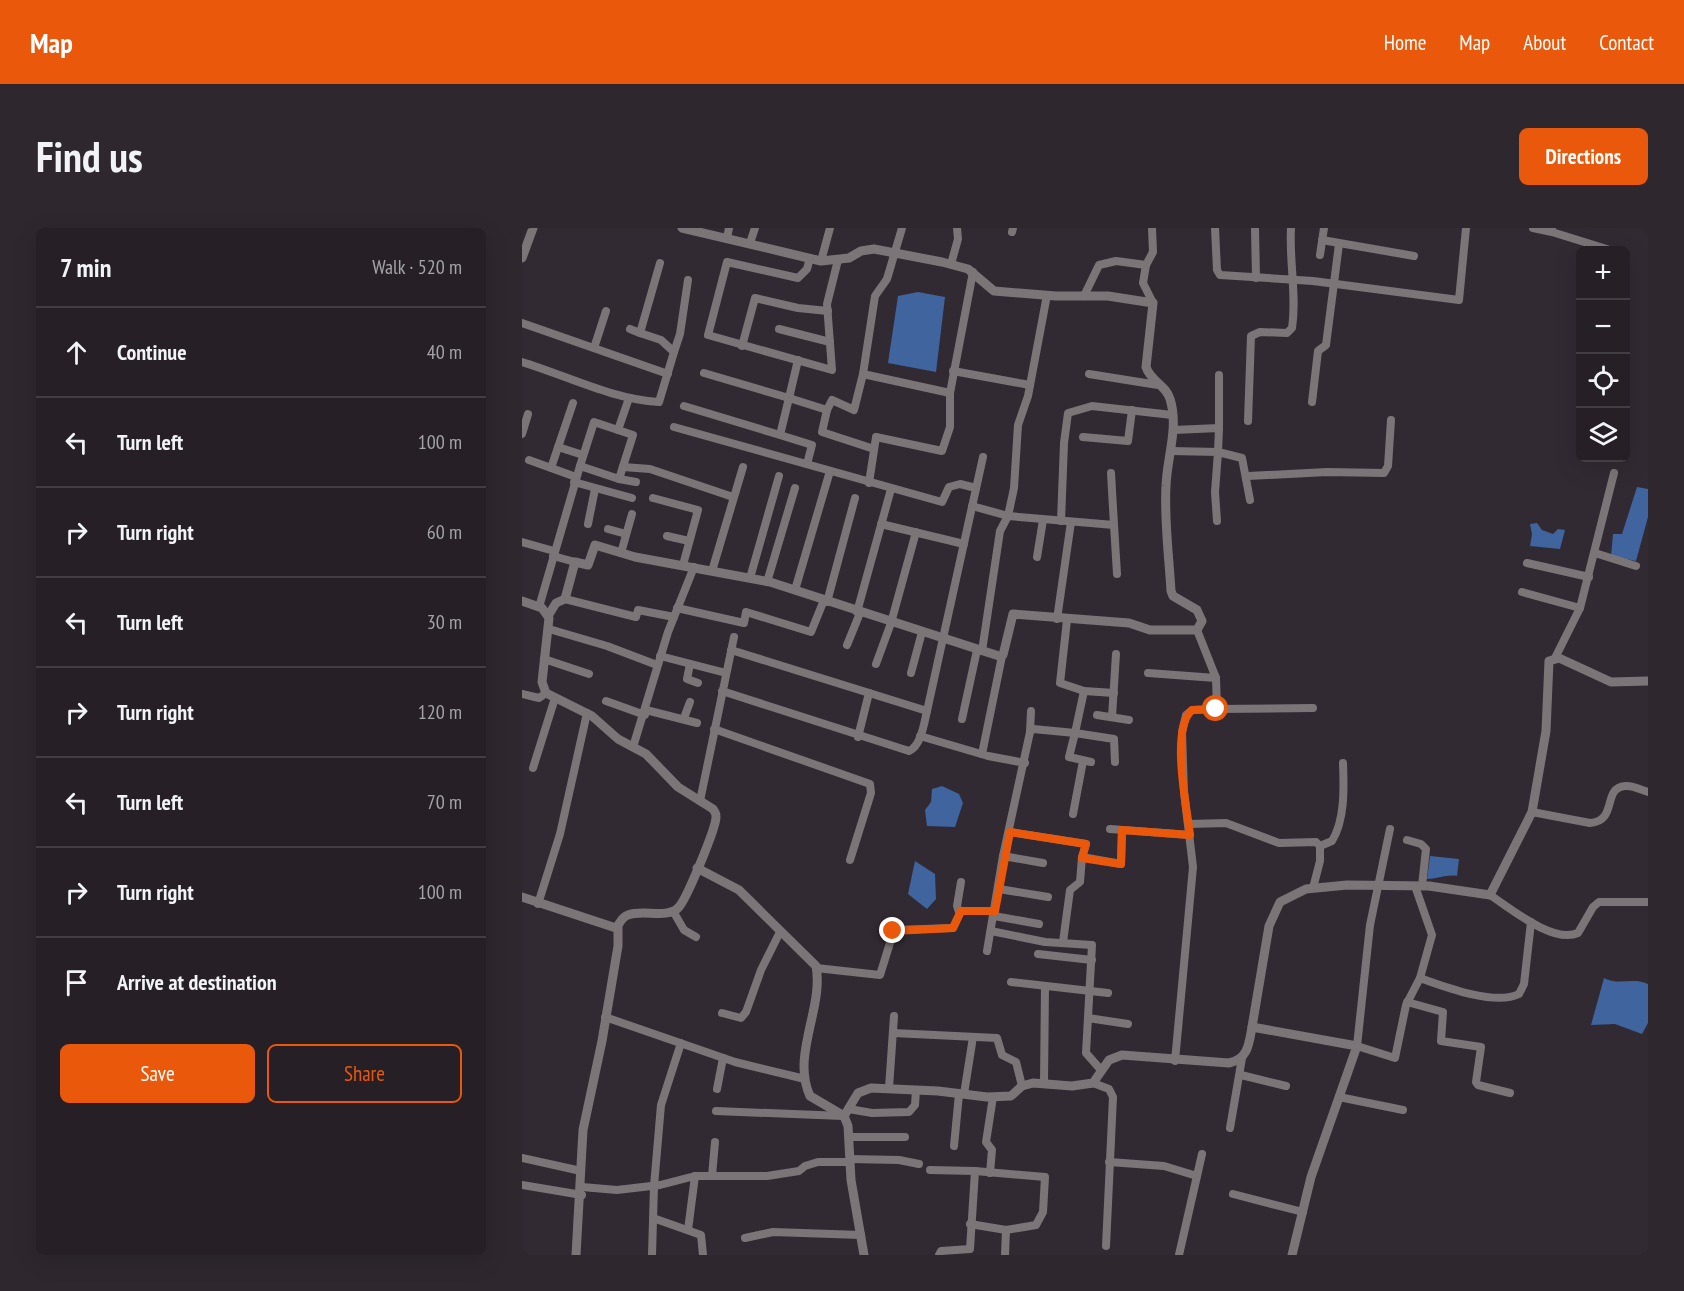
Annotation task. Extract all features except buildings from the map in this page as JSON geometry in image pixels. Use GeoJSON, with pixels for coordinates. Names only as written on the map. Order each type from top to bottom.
{"type":"FeatureCollection","features":[{"type":"Feature","properties":{"kind":"street"},"geometry":{"type":"LineString","coordinates":[[522,258],[533,228]]}},
{"type":"Feature","properties":{"kind":"street"},"geometry":{"type":"LineString","coordinates":[[682,228],[728,233],[750,243],[821,261],[838,260],[874,249],[894,252],[951,264],[973,272],[994,291],[1108,296],[1153,303]]}},
{"type":"Feature","properties":{"kind":"street"},"geometry":{"type":"LineString","coordinates":[[750,243],[756,228]]}},
{"type":"Feature","properties":{"kind":"street"},"geometry":{"type":"LineString","coordinates":[[821,261],[830,228]]}},
{"type":"Feature","properties":{"kind":"street"},"geometry":{"type":"LineString","coordinates":[[874,449],[822,432],[832,400],[854,410],[863,374],[875,296],[887,279],[902,228]]}},
{"type":"Feature","properties":{"kind":"street"},"geometry":{"type":"LineString","coordinates":[[951,264],[957,239],[957,228]]}},
{"type":"Feature","properties":{"kind":"street"},"geometry":{"type":"LineString","coordinates":[[1152,228],[1153,252],[1146,265],[1143,283],[1153,303],[1146,367],[1149,378],[1170,398],[1172,415],[1173,430],[1166,485],[1171,591],[1173,596],[1197,610],[1202,621],[1197,630]]}},
{"type":"Feature","properties":{"kind":"street"},"geometry":{"type":"LineString","coordinates":[[1215,228],[1218,273],[1333,284],[1460,300],[1466,228]]}},
{"type":"Feature","properties":{"kind":"street"},"geometry":{"type":"LineString","coordinates":[[1255,228],[1256,278]]}},
{"type":"Feature","properties":{"kind":"street"},"geometry":{"type":"LineString","coordinates":[[1248,421],[1251,336],[1260,332],[1290,331],[1294,280],[1289,258],[1291,228]]}},
{"type":"Feature","properties":{"kind":"street"},"geometry":{"type":"LineString","coordinates":[[1320,255],[1324,228]]}},
{"type":"Feature","properties":{"kind":"street"},"geometry":{"type":"LineString","coordinates":[[1533,228],[1552,230],[1598,246]]}},
{"type":"Feature","properties":{"kind":"street"},"geometry":{"type":"LineString","coordinates":[[1322,240],[1414,256]]}},
{"type":"Feature","properties":{"kind":"street"},"geometry":{"type":"LineString","coordinates":[[1312,402],[1318,351],[1326,345],[1339,244]]}},
{"type":"Feature","properties":{"kind":"street"},"geometry":{"type":"LineString","coordinates":[[810,258],[807,268],[798,278],[727,262],[708,335],[832,370],[829,291],[838,270],[838,260]]}},
{"type":"Feature","properties":{"kind":"street"},"geometry":{"type":"LineString","coordinates":[[1084,296],[1099,265],[1116,261],[1146,265]]}},
{"type":"Feature","properties":{"kind":"street"},"geometry":{"type":"LineString","coordinates":[[640,333],[660,263]]}},
{"type":"Feature","properties":{"kind":"street"},"geometry":{"type":"LineString","coordinates":[[869,483],[876,437],[942,451],[950,427],[950,393],[973,272]]}},
{"type":"Feature","properties":{"kind":"street"},"geometry":{"type":"LineString","coordinates":[[522,362],[629,398],[659,402],[679,340],[688,280]]}},
{"type":"Feature","properties":{"kind":"street"},"geometry":{"type":"LineString","coordinates":[[962,719],[979,651],[1000,531],[1008,516],[1014,488],[1018,425],[1030,385],[1047,295]]}},
{"type":"Feature","properties":{"kind":"street"},"geometry":{"type":"LineString","coordinates":[[742,346],[755,298],[798,308],[828,311]]}},
{"type":"Feature","properties":{"kind":"street"},"geometry":{"type":"LineString","coordinates":[[594,348],[606,311]]}},
{"type":"Feature","properties":{"kind":"street"},"geometry":{"type":"LineString","coordinates":[[522,323],[668,374]]}},
{"type":"Feature","properties":{"kind":"street"},"geometry":{"type":"LineString","coordinates":[[630,329],[661,340],[674,352]]}},
{"type":"Feature","properties":{"kind":"street"},"geometry":{"type":"LineString","coordinates":[[778,329],[830,342]]}},
{"type":"Feature","properties":{"kind":"street"},"geometry":{"type":"LineString","coordinates":[[780,435],[798,360]]}},
{"type":"Feature","properties":{"kind":"street"},"geometry":{"type":"LineString","coordinates":[[954,371],[1030,385]]}},
{"type":"Feature","properties":{"kind":"street"},"geometry":{"type":"LineString","coordinates":[[704,373],[827,410]]}},
{"type":"Feature","properties":{"kind":"street"},"geometry":{"type":"LineString","coordinates":[[863,374],[950,393]]}},
{"type":"Feature","properties":{"kind":"street"},"geometry":{"type":"LineString","coordinates":[[1089,374],[1158,385]]}},
{"type":"Feature","properties":{"kind":"street"},"geometry":{"type":"LineString","coordinates":[[1217,520],[1215,492],[1220,375]]}},
{"type":"Feature","properties":{"kind":"street"},"geometry":{"type":"LineString","coordinates":[[618,430],[629,398]]}},
{"type":"Feature","properties":{"kind":"street"},"geometry":{"type":"LineString","coordinates":[[551,468],[573,403]]}},
{"type":"Feature","properties":{"kind":"street"},"geometry":{"type":"LineString","coordinates":[[684,406],[812,445],[807,464]]}},
{"type":"Feature","properties":{"kind":"street"},"geometry":{"type":"LineString","coordinates":[[1060,521],[1068,413],[1092,406],[1172,415]]}},
{"type":"Feature","properties":{"kind":"street"},"geometry":{"type":"LineString","coordinates":[[1083,437],[1128,441],[1132,410]]}},
{"type":"Feature","properties":{"kind":"street"},"geometry":{"type":"LineString","coordinates":[[522,434],[528,414]]}},
{"type":"Feature","properties":{"kind":"street"},"geometry":{"type":"LineString","coordinates":[[1248,476],[1327,472],[1384,473],[1388,466],[1391,420]]}},
{"type":"Feature","properties":{"kind":"street"},"geometry":{"type":"LineString","coordinates":[[539,607],[575,479],[594,422],[633,435],[619,479]]}},
{"type":"Feature","properties":{"kind":"street"},"geometry":{"type":"LineString","coordinates":[[674,427],[869,483],[942,501],[949,487],[960,484],[976,488]]}},
{"type":"Feature","properties":{"kind":"street"},"geometry":{"type":"LineString","coordinates":[[1173,430],[1219,428]]}},
{"type":"Feature","properties":{"kind":"street"},"geometry":{"type":"LineString","coordinates":[[558,447],[583,455]]}},
{"type":"Feature","properties":{"kind":"street"},"geometry":{"type":"LineString","coordinates":[[1171,451],[1218,452],[1242,458],[1248,476],[1250,500]]}},
{"type":"Feature","properties":{"kind":"street"},"geometry":{"type":"LineString","coordinates":[[722,691],[858,737],[909,752],[914,749],[927,711],[941,639],[983,457]]}},
{"type":"Feature","properties":{"kind":"street"},"geometry":{"type":"LineString","coordinates":[[529,460],[595,489],[632,498]]}},
{"type":"Feature","properties":{"kind":"street"},"geometry":{"type":"LineString","coordinates":[[580,466],[636,482]]}},
{"type":"Feature","properties":{"kind":"street"},"geometry":{"type":"LineString","coordinates":[[623,467],[650,470],[733,497]]}},
{"type":"Feature","properties":{"kind":"street"},"geometry":{"type":"LineString","coordinates":[[712,571],[742,467]]}},
{"type":"Feature","properties":{"kind":"street"},"geometry":{"type":"LineString","coordinates":[[795,590],[830,471]]}},
{"type":"Feature","properties":{"kind":"street"},"geometry":{"type":"LineString","coordinates":[[1111,473],[1117,574]]}},
{"type":"Feature","properties":{"kind":"street"},"geometry":{"type":"LineString","coordinates":[[1490,895],[1532,812],[1546,731],[1547,664],[1555,658],[1580,608],[1596,553],[1614,473]]}},
{"type":"Feature","properties":{"kind":"street"},"geometry":{"type":"LineString","coordinates":[[750,578],[779,476]]}},
{"type":"Feature","properties":{"kind":"street"},"geometry":{"type":"LineString","coordinates":[[767,582],[795,488]]}},
{"type":"Feature","properties":{"kind":"street"},"geometry":{"type":"LineString","coordinates":[[588,524],[595,489]]}},
{"type":"Feature","properties":{"kind":"street"},"geometry":{"type":"LineString","coordinates":[[847,645],[858,613],[891,489]]}},
{"type":"Feature","properties":{"kind":"street"},"geometry":{"type":"LineString","coordinates":[[653,498],[698,510],[683,565]]}},
{"type":"Feature","properties":{"kind":"street"},"geometry":{"type":"LineString","coordinates":[[677,608],[744,623],[746,612],[811,632],[825,601],[855,498]]}},
{"type":"Feature","properties":{"kind":"street"},"geometry":{"type":"LineString","coordinates":[[972,506],[1008,516],[1113,525]]}},
{"type":"Feature","properties":{"kind":"street"},"geometry":{"type":"LineString","coordinates":[[621,553],[632,514]]}},
{"type":"Feature","properties":{"kind":"street"},"geometry":{"type":"LineString","coordinates":[[1037,557],[1043,520]]}},
{"type":"Feature","properties":{"kind":"street"},"geometry":{"type":"LineString","coordinates":[[1071,522],[1062,619],[1060,683],[1084,691],[1113,693]]}},
{"type":"Feature","properties":{"kind":"street"},"geometry":{"type":"LineString","coordinates":[[881,524],[964,544]]}},
{"type":"Feature","properties":{"kind":"street"},"geometry":{"type":"LineString","coordinates":[[608,529],[626,534]]}},
{"type":"Feature","properties":{"kind":"street"},"geometry":{"type":"LineString","coordinates":[[876,664],[891,623],[916,532]]}},
{"type":"Feature","properties":{"kind":"street"},"geometry":{"type":"LineString","coordinates":[[667,536],[689,542]]}},
{"type":"Feature","properties":{"kind":"street"},"geometry":{"type":"LineString","coordinates":[[522,542],[588,565],[595,545],[621,553],[767,582],[858,613],[1002,656]]}},
{"type":"Feature","properties":{"kind":"street"},"geometry":{"type":"LineString","coordinates":[[1596,553],[1636,566]]}},
{"type":"Feature","properties":{"kind":"street"},"geometry":{"type":"LineString","coordinates":[[565,598],[575,562]]}},
{"type":"Feature","properties":{"kind":"street"},"geometry":{"type":"LineString","coordinates":[[1527,563],[1589,577]]}},
{"type":"Feature","properties":{"kind":"street"},"geometry":{"type":"LineString","coordinates":[[633,747],[660,656],[694,567]]}},
{"type":"Feature","properties":{"kind":"street"},"geometry":{"type":"LineString","coordinates":[[1522,592],[1580,608]]}},
{"type":"Feature","properties":{"kind":"street"},"geometry":{"type":"LineString","coordinates":[[576,1255],[582,1191],[583,1130],[595,1083],[618,946],[618,928],[622,919],[629,914],[673,911],[681,905],[713,833],[716,819],[715,811],[678,787],[646,754],[612,734],[587,713],[551,696],[542,682],[549,616],[558,601],[565,598],[636,617],[638,610],[674,617]]}},
{"type":"Feature","properties":{"kind":"street"},"geometry":{"type":"LineString","coordinates":[[522,601],[539,607],[549,616]]}},
{"type":"Feature","properties":{"kind":"street"},"geometry":{"type":"LineString","coordinates":[[982,754],[1013,614],[1129,623],[1150,630],[1197,630]]}},
{"type":"Feature","properties":{"kind":"street"},"geometry":{"type":"LineString","coordinates":[[549,629],[607,646],[657,665]]}},
{"type":"Feature","properties":{"kind":"street"},"geometry":{"type":"LineString","coordinates":[[1197,630],[1216,678],[1216,709]]}},
{"type":"Feature","properties":{"kind":"street"},"geometry":{"type":"LineString","coordinates":[[911,673],[922,632]]}},
{"type":"Feature","properties":{"kind":"street"},"geometry":{"type":"LineString","coordinates":[[700,801],[734,637]]}},
{"type":"Feature","properties":{"kind":"street"},"geometry":{"type":"LineString","coordinates":[[731,650],[927,711]]}},
{"type":"Feature","properties":{"kind":"street"},"geometry":{"type":"LineString","coordinates":[[1112,717],[1116,654]]}},
{"type":"Feature","properties":{"kind":"street"},"geometry":{"type":"LineString","coordinates":[[660,656],[726,673]]}},
{"type":"Feature","properties":{"kind":"street"},"geometry":{"type":"LineString","coordinates":[[1555,658],[1611,682],[1648,681]]}},
{"type":"Feature","properties":{"kind":"street"},"geometry":{"type":"LineString","coordinates":[[544,659],[589,674]]}},
{"type":"Feature","properties":{"kind":"street"},"geometry":{"type":"LineString","coordinates":[[690,664],[687,678],[698,683]]}},
{"type":"Feature","properties":{"kind":"street"},"geometry":{"type":"LineString","coordinates":[[1148,673],[1216,678]]}},
{"type":"Feature","properties":{"kind":"street"},"geometry":{"type":"LineString","coordinates":[[1073,814],[1087,762],[1070,757],[1084,691]]}},
{"type":"Feature","properties":{"kind":"street"},"geometry":{"type":"LineString","coordinates":[[858,737],[869,693]]}},
{"type":"Feature","properties":{"kind":"street"},"geometry":{"type":"LineString","coordinates":[[522,694],[539,698],[551,696]]}},
{"type":"Feature","properties":{"kind":"street"},"geometry":{"type":"LineString","coordinates":[[533,768],[551,696]]}},
{"type":"Feature","properties":{"kind":"street"},"geometry":{"type":"LineString","coordinates":[[606,701],[645,712],[684,718],[697,723]]}},
{"type":"Feature","properties":{"kind":"street"},"geometry":{"type":"LineString","coordinates":[[684,718],[690,702]]}},
{"type":"Feature","properties":{"kind":"street"},"geometry":{"type":"LineString","coordinates":[[1175,1061],[1193,867],[1184,792],[1183,723],[1192,710],[1313,708]]}},
{"type":"Feature","properties":{"kind":"street"},"geometry":{"type":"LineString","coordinates":[[987,951],[1003,856],[1025,764],[1031,711]]}},
{"type":"Feature","properties":{"kind":"street"},"geometry":{"type":"LineString","coordinates":[[538,904],[560,834],[587,713]]}},
{"type":"Feature","properties":{"kind":"street"},"geometry":{"type":"LineString","coordinates":[[1097,716],[1129,720]]}},
{"type":"Feature","properties":{"kind":"street"},"geometry":{"type":"LineString","coordinates":[[714,729],[870,784],[871,793],[850,860]]}},
{"type":"Feature","properties":{"kind":"street"},"geometry":{"type":"LineString","coordinates":[[1030,732],[1034,729],[1114,739],[1115,762]]}},
{"type":"Feature","properties":{"kind":"street"},"geometry":{"type":"LineString","coordinates":[[920,736],[1025,764]]}},
{"type":"Feature","properties":{"kind":"street"},"geometry":{"type":"LineString","coordinates":[[1320,846],[1332,841],[1337,828],[1341,810],[1342,763]]}},
{"type":"Feature","properties":{"kind":"street"},"geometry":{"type":"LineString","coordinates":[[1532,812],[1590,823],[1599,822],[1605,817],[1614,792],[1618,788],[1630,786],[1648,792]]}},
{"type":"Feature","properties":{"kind":"street"},"geometry":{"type":"LineString","coordinates":[[1189,824],[1226,823],[1279,843],[1311,841],[1320,846]]}},
{"type":"Feature","properties":{"kind":"street"},"geometry":{"type":"LineString","coordinates":[[1110,829],[1190,835]]}},
{"type":"Feature","properties":{"kind":"street"},"geometry":{"type":"LineString","coordinates":[[1376,886],[1380,886],[1390,829]]}},
{"type":"Feature","properties":{"kind":"street"},"geometry":{"type":"LineString","coordinates":[[1082,858],[1121,864],[1122,830]]}},
{"type":"Feature","properties":{"kind":"street"},"geometry":{"type":"LineString","coordinates":[[1010,832],[1086,844],[1080,882],[1070,890],[1064,942]]}},
{"type":"Feature","properties":{"kind":"street"},"geometry":{"type":"LineString","coordinates":[[1252,1027],[1357,1046],[1395,1058],[1407,1002],[1420,978],[1432,935],[1418,886],[1426,849],[1421,844],[1407,840]]}},
{"type":"Feature","properties":{"kind":"street"},"geometry":{"type":"LineString","coordinates":[[1313,888],[1320,861],[1320,846]]}},
{"type":"Feature","properties":{"kind":"street"},"geometry":{"type":"LineString","coordinates":[[1003,856],[1043,863]]}},
{"type":"Feature","properties":{"kind":"street"},"geometry":{"type":"LineString","coordinates":[[697,868],[739,890],[816,968],[880,975],[893,931],[953,928],[959,912],[957,906],[961,882]]}},
{"type":"Feature","properties":{"kind":"street"},"geometry":{"type":"LineString","coordinates":[[1230,1128],[1241,1075],[1242,1058],[1247,1051],[1252,1027],[1269,926],[1280,903],[1313,888],[1347,885],[1418,886],[1490,895],[1531,922],[1559,933],[1574,935],[1599,902],[1648,902]]}},
{"type":"Feature","properties":{"kind":"street"},"geometry":{"type":"LineString","coordinates":[[1292,1255],[1311,1177],[1357,1046],[1376,886]]}},
{"type":"Feature","properties":{"kind":"street"},"geometry":{"type":"LineString","coordinates":[[999,889],[1048,897]]}},
{"type":"Feature","properties":{"kind":"street"},"geometry":{"type":"LineString","coordinates":[[522,897],[618,928]]}},
{"type":"Feature","properties":{"kind":"street"},"geometry":{"type":"LineString","coordinates":[[673,911],[684,930],[696,937]]}},
{"type":"Feature","properties":{"kind":"street"},"geometry":{"type":"LineString","coordinates":[[959,912],[995,913],[1039,924]]}},
{"type":"Feature","properties":{"kind":"street"},"geometry":{"type":"LineString","coordinates":[[1420,978],[1466,993],[1497,996],[1519,994],[1524,984],[1531,922]]}},
{"type":"Feature","properties":{"kind":"street"},"geometry":{"type":"LineString","coordinates":[[991,931],[1040,941],[1092,945],[1086,1053],[1101,1070]]}},
{"type":"Feature","properties":{"kind":"street"},"geometry":{"type":"LineString","coordinates":[[722,1013],[741,1018],[746,1012],[761,970],[780,932]]}},
{"type":"Feature","properties":{"kind":"street"},"geometry":{"type":"LineString","coordinates":[[1038,954],[1092,960]]}},
{"type":"Feature","properties":{"kind":"street"},"geometry":{"type":"LineString","coordinates":[[816,968],[804,1066],[805,1079],[810,1096],[847,1113]]}},
{"type":"Feature","properties":{"kind":"street"},"geometry":{"type":"LineString","coordinates":[[1011,982],[1108,993]]}},
{"type":"Feature","properties":{"kind":"street"},"geometry":{"type":"LineString","coordinates":[[1044,1084],[1046,986]]}},
{"type":"Feature","properties":{"kind":"street"},"geometry":{"type":"LineString","coordinates":[[1407,1002],[1443,1011],[1441,1041],[1481,1047],[1476,1082],[1478,1085],[1510,1093]]}},
{"type":"Feature","properties":{"kind":"street"},"geometry":{"type":"LineString","coordinates":[[889,1088],[894,1016]]}},
{"type":"Feature","properties":{"kind":"street"},"geometry":{"type":"LineString","coordinates":[[605,1017],[723,1058],[805,1079]]}},
{"type":"Feature","properties":{"kind":"street"},"geometry":{"type":"LineString","coordinates":[[1088,1018],[1128,1024]]}},
{"type":"Feature","properties":{"kind":"street"},"geometry":{"type":"LineString","coordinates":[[893,1033],[999,1039],[1002,1055],[1016,1062],[1022,1086]]}},
{"type":"Feature","properties":{"kind":"street"},"geometry":{"type":"LineString","coordinates":[[954,1146],[973,1037]]}},
{"type":"Feature","properties":{"kind":"street"},"geometry":{"type":"LineString","coordinates":[[652,1255],[654,1186],[661,1105],[681,1043]]}},
{"type":"Feature","properties":{"kind":"street"},"geometry":{"type":"LineString","coordinates":[[1093,1083],[1108,1060],[1122,1055],[1139,1054],[1175,1061],[1229,1063],[1242,1058]]}},
{"type":"Feature","properties":{"kind":"street"},"geometry":{"type":"LineString","coordinates":[[717,1089],[723,1058]]}},
{"type":"Feature","properties":{"kind":"street"},"geometry":{"type":"LineString","coordinates":[[1241,1075],[1286,1086]]}},
{"type":"Feature","properties":{"kind":"street"},"geometry":{"type":"LineString","coordinates":[[864,1255],[856,1215],[847,1113],[858,1093],[871,1088],[993,1097],[1011,1096],[1022,1086],[1044,1084],[1072,1086],[1093,1083],[1112,1091],[1106,1246]]}},
{"type":"Feature","properties":{"kind":"street"},"geometry":{"type":"LineString","coordinates":[[716,1111],[909,1113],[915,1105],[916,1090]]}},
{"type":"Feature","properties":{"kind":"street"},"geometry":{"type":"LineString","coordinates":[[990,1173],[992,1150],[986,1142],[993,1097]]}},
{"type":"Feature","properties":{"kind":"street"},"geometry":{"type":"LineString","coordinates":[[1339,1097],[1403,1110]]}},
{"type":"Feature","properties":{"kind":"street"},"geometry":{"type":"LineString","coordinates":[[849,1137],[905,1137]]}},
{"type":"Feature","properties":{"kind":"street"},"geometry":{"type":"LineString","coordinates":[[712,1176],[715,1142]]}},
{"type":"Feature","properties":{"kind":"street"},"geometry":{"type":"LineString","coordinates":[[1179,1255],[1202,1154]]}},
{"type":"Feature","properties":{"kind":"street"},"geometry":{"type":"LineString","coordinates":[[522,1158],[581,1171]]}},
{"type":"Feature","properties":{"kind":"street"},"geometry":{"type":"LineString","coordinates":[[522,1185],[582,1191],[617,1190],[654,1186],[695,1176],[767,1176],[799,1172],[805,1166],[818,1162],[899,1160],[919,1164]]}},
{"type":"Feature","properties":{"kind":"street"},"geometry":{"type":"LineString","coordinates":[[1109,1162],[1164,1166],[1197,1176]]}},
{"type":"Feature","properties":{"kind":"street"},"geometry":{"type":"LineString","coordinates":[[930,1170],[1045,1177],[1043,1212],[1039,1222],[1006,1230],[970,1224]]}},
{"type":"Feature","properties":{"kind":"street"},"geometry":{"type":"LineString","coordinates":[[939,1255],[941,1251],[970,1249],[975,1172]]}},
{"type":"Feature","properties":{"kind":"street"},"geometry":{"type":"LineString","coordinates":[[688,1230],[695,1176]]}},
{"type":"Feature","properties":{"kind":"street"},"geometry":{"type":"LineString","coordinates":[[1233,1194],[1303,1212]]}},
{"type":"Feature","properties":{"kind":"street"},"geometry":{"type":"LineString","coordinates":[[653,1218],[701,1235],[703,1255]]}},
{"type":"Feature","properties":{"kind":"street"},"geometry":{"type":"LineString","coordinates":[[1005,1255],[1006,1230]]}},
{"type":"Feature","properties":{"kind":"street"},"geometry":{"type":"LineString","coordinates":[[745,1238],[773,1232],[861,1235]]}},
{"type":"Feature","properties":{"kind":"water"},"geometry":{"type":"Polygon","coordinates":[[[918,292],[945,297],[936,372],[888,363],[898,296],[918,292]]]}},
{"type":"Feature","properties":{"kind":"water"},"geometry":{"type":"Polygon","coordinates":[[[1637,487],[1648,489],[1648,517],[1636,561],[1611,556],[1613,534],[1622,534],[1637,487]]]}},
{"type":"Feature","properties":{"kind":"water"},"geometry":{"type":"Polygon","coordinates":[[[1537,523],[1542,530],[1553,534],[1558,529],[1565,530],[1560,549],[1530,546],[1532,534],[1530,524],[1537,523]]]}},
{"type":"Feature","properties":{"kind":"water"},"geometry":{"type":"Polygon","coordinates":[[[942,786],[959,794],[963,803],[955,827],[927,826],[925,810],[931,802],[932,789],[942,786]]]}},
{"type":"Feature","properties":{"kind":"water"},"geometry":{"type":"Polygon","coordinates":[[[1430,856],[1459,859],[1457,876],[1427,879],[1430,856]]]}},
{"type":"Feature","properties":{"kind":"water"},"geometry":{"type":"Polygon","coordinates":[[[915,861],[935,874],[936,899],[927,909],[908,894],[915,861]]]}},
{"type":"Feature","properties":{"kind":"water"},"geometry":{"type":"Polygon","coordinates":[[[1604,978],[1648,984],[1648,1023],[1642,1034],[1615,1024],[1591,1025],[1604,978]]]}},
{"type":"Feature","properties":{"kind":"route"},"geometry":{"type":"LineString","coordinates":[[893,931],[953,928],[956,926],[958,913],[961,911],[995,911],[1004,862],[1003,856],[1010,832],[1086,844],[1082,858],[1121,864],[1122,830],[1190,835],[1184,792],[1183,723],[1186,715],[1192,710],[1216,709]]}}]}
